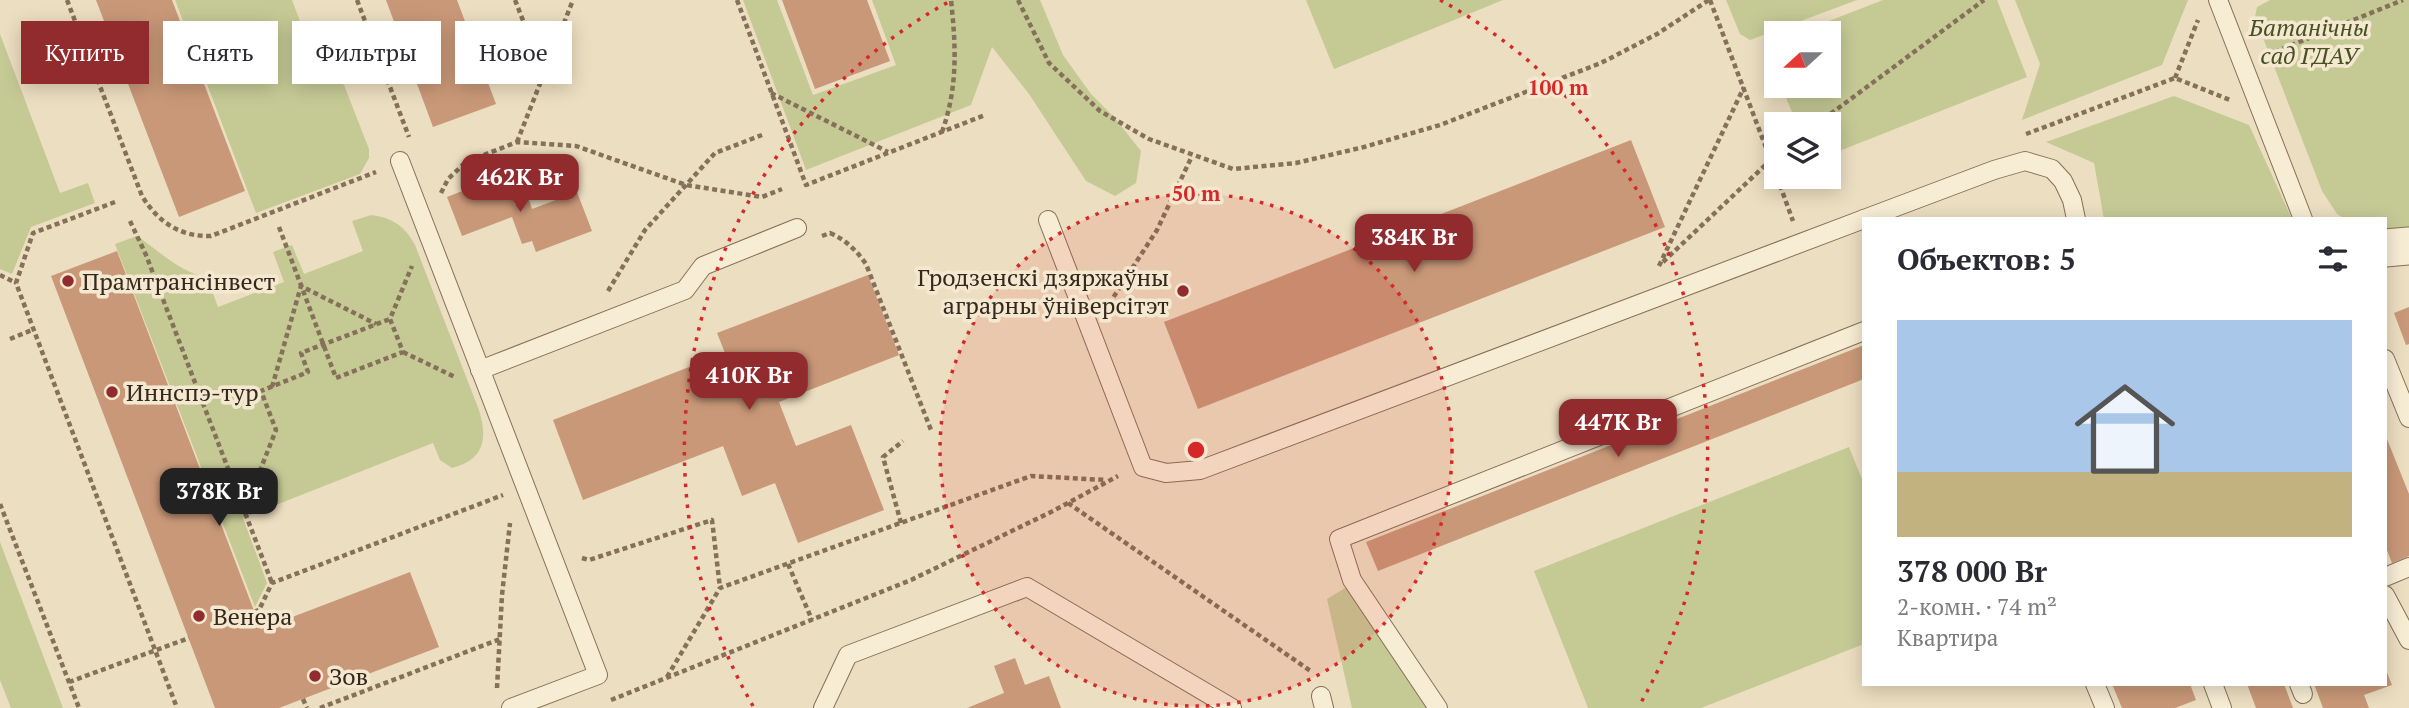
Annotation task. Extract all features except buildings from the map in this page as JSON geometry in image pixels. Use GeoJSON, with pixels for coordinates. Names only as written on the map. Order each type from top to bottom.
{"type":"FeatureCollection","features":[{"type":"Feature","properties":{"kind":"street"},"geometry":{"type":"LineString","coordinates":[[2387,248],[2409,246]]}},
{"type":"Feature","properties":{"kind":"lane"},"geometry":{"type":"LineString","coordinates":[[2218,0],[2302,217]]}},
{"type":"Feature","properties":{"kind":"lane"},"geometry":{"type":"LineString","coordinates":[[400,161],[598,675],[511,708]]}},
{"type":"Feature","properties":{"kind":"lane"},"geometry":{"type":"LineString","coordinates":[[1869,217],[2025,161],[2052,169],[2063,181],[2072,200],[2076,217]]}},
{"type":"Feature","properties":{"kind":"lane"},"geometry":{"type":"LineString","coordinates":[[1048,220],[1143,467],[1166,473],[1200,470],[1862,220]]}},
{"type":"Feature","properties":{"kind":"lane"},"geometry":{"type":"LineString","coordinates":[[480,370],[685,290],[703,266],[797,228]]}},
{"type":"Feature","properties":{"kind":"lane"},"geometry":{"type":"LineString","coordinates":[[1438,708],[1352,580],[1339,539],[1862,332]]}},
{"type":"Feature","properties":{"kind":"lane"},"geometry":{"type":"LineString","coordinates":[[2387,364],[2409,418]]}},
{"type":"Feature","properties":{"kind":"lane"},"geometry":{"type":"LineString","coordinates":[[2387,576],[2409,567]]}},
{"type":"Feature","properties":{"kind":"lane"},"geometry":{"type":"LineString","coordinates":[[823,708],[848,655],[1027,587],[1232,708]]}},
{"type":"Feature","properties":{"kind":"lane"},"geometry":{"type":"LineString","coordinates":[[2387,599],[2409,640]]}},
{"type":"Feature","properties":{"kind":"lane"},"geometry":{"type":"LineString","coordinates":[[2096,686],[2105,708]]}},
{"type":"Feature","properties":{"kind":"lane"},"geometry":{"type":"LineString","coordinates":[[2214,686],[2222,708]]}},
{"type":"Feature","properties":{"kind":"path"},"geometry":{"type":"LineString","coordinates":[[67,0],[142,196],[158,219],[178,231],[211,236],[362,179],[400,161]]}},
{"type":"Feature","properties":{"kind":"path"},"geometry":{"type":"LineString","coordinates":[[515,0],[523,21]]}},
{"type":"Feature","properties":{"kind":"path"},"geometry":{"type":"LineString","coordinates":[[565,21],[573,0]]}},
{"type":"Feature","properties":{"kind":"path"},"geometry":{"type":"LineString","coordinates":[[737,0],[806,185],[985,115]]}},
{"type":"Feature","properties":{"kind":"path"},"geometry":{"type":"LineString","coordinates":[[942,132],[951,107],[956,48],[951,0]]}},
{"type":"Feature","properties":{"kind":"path"},"geometry":{"type":"LineString","coordinates":[[1018,0],[1049,63],[1100,111],[1149,139],[1233,169],[1296,163],[1364,148],[1428,129],[1601,63],[1657,34],[1710,0],[1764,140]]}},
{"type":"Feature","properties":{"kind":"path"},"geometry":{"type":"LineString","coordinates":[[1833,112],[1984,0]]}},
{"type":"Feature","properties":{"kind":"path"},"geometry":{"type":"LineString","coordinates":[[2243,64],[2403,0]]}},
{"type":"Feature","properties":{"kind":"path"},"geometry":{"type":"LineString","coordinates":[[2019,137],[2175,78],[2201,13]]}},
{"type":"Feature","properties":{"kind":"path"},"geometry":{"type":"LineString","coordinates":[[516,142],[540,84]]}},
{"type":"Feature","properties":{"kind":"path"},"geometry":{"type":"LineString","coordinates":[[1659,265],[1744,87]]}},
{"type":"Feature","properties":{"kind":"path"},"geometry":{"type":"LineString","coordinates":[[771,92],[889,153]]}},
{"type":"Feature","properties":{"kind":"path"},"geometry":{"type":"LineString","coordinates":[[586,328],[645,230],[715,153],[762,135]]}},
{"type":"Feature","properties":{"kind":"path"},"geometry":{"type":"LineString","coordinates":[[279,227],[336,378],[403,352],[390,319],[448,179],[466,162],[516,142],[576,146],[686,185],[762,197],[782,189]]}},
{"type":"Feature","properties":{"kind":"path"},"geometry":{"type":"LineString","coordinates":[[1092,332],[1157,230],[1192,156]]}},
{"type":"Feature","properties":{"kind":"path"},"geometry":{"type":"LineString","coordinates":[[1653,272],[1764,166]]}},
{"type":"Feature","properties":{"kind":"path"},"geometry":{"type":"LineString","coordinates":[[1782,189],[1794,222]]}},
{"type":"Feature","properties":{"kind":"path"},"geometry":{"type":"LineString","coordinates":[[115,202],[33,233],[16,283],[177,708]]}},
{"type":"Feature","properties":{"kind":"path"},"geometry":{"type":"LineString","coordinates":[[130,221],[146,255],[272,583]]}},
{"type":"Feature","properties":{"kind":"path"},"geometry":{"type":"LineString","coordinates":[[817,238],[830,233],[842,238],[856,250],[866,264],[931,430]]}},
{"type":"Feature","properties":{"kind":"path"},"geometry":{"type":"LineString","coordinates":[[0,275],[16,283]]}},
{"type":"Feature","properties":{"kind":"path"},"geometry":{"type":"LineString","coordinates":[[272,387],[301,286]]}},
{"type":"Feature","properties":{"kind":"path"},"geometry":{"type":"LineString","coordinates":[[301,286],[377,324]]}},
{"type":"Feature","properties":{"kind":"path"},"geometry":{"type":"LineString","coordinates":[[244,510],[276,430],[261,391],[308,372],[301,354],[390,319]]}},
{"type":"Feature","properties":{"kind":"path"},"geometry":{"type":"LineString","coordinates":[[10,340],[32,330]]}},
{"type":"Feature","properties":{"kind":"path"},"geometry":{"type":"LineString","coordinates":[[901,523],[883,457],[903,441]]}},
{"type":"Feature","properties":{"kind":"path"},"geometry":{"type":"LineString","coordinates":[[608,701],[911,580],[1109,480],[1143,467]]}},
{"type":"Feature","properties":{"kind":"path"},"geometry":{"type":"LineString","coordinates":[[720,588],[1031,476],[1109,480]]}},
{"type":"Feature","properties":{"kind":"path"},"geometry":{"type":"LineString","coordinates":[[254,612],[259,610],[272,583],[514,491]]}},
{"type":"Feature","properties":{"kind":"path"},"geometry":{"type":"LineString","coordinates":[[1068,503],[1313,673],[1323,702]]}},
{"type":"Feature","properties":{"kind":"path"},"geometry":{"type":"LineString","coordinates":[[0,504],[79,708]]}},
{"type":"Feature","properties":{"kind":"path"},"geometry":{"type":"LineString","coordinates":[[496,694],[502,595],[511,517]]}},
{"type":"Feature","properties":{"kind":"path"},"geometry":{"type":"LineString","coordinates":[[572,556],[589,560],[712,520],[720,588],[667,678]]}},
{"type":"Feature","properties":{"kind":"path"},"geometry":{"type":"LineString","coordinates":[[788,564],[812,620]]}},
{"type":"Feature","properties":{"kind":"path"},"geometry":{"type":"LineString","coordinates":[[69,682],[189,638]]}},
{"type":"Feature","properties":{"kind":"path"},"geometry":{"type":"LineString","coordinates":[[320,708],[500,639]]}},
{"type":"Feature","properties":{"kind":"path"},"geometry":{"type":"LineString","coordinates":[[303,699],[307,708]]}},
{"type":"Feature","properties":{"kind":"green space"},"geometry":{"type":"Polygon","coordinates":[[[175,0],[292,0],[300,21],[292,21],[292,84],[344,85],[369,149],[369,158],[360,174],[256,213],[207,84],[278,84],[278,21],[183,21],[175,0]]]}},
{"type":"Feature","properties":{"kind":"green space"},"geometry":{"type":"Polygon","coordinates":[[[743,0],[777,0],[813,95],[896,65],[872,0],[1040,0],[1063,55],[1091,94],[1114,117],[1141,151],[1136,183],[1115,196],[1086,181],[1029,94],[992,47],[971,105],[806,170],[743,0]]]}},
{"type":"Feature","properties":{"kind":"green space"},"geometry":{"type":"Polygon","coordinates":[[[1306,0],[1503,0],[1334,69],[1306,0]]]}},
{"type":"Feature","properties":{"kind":"green space"},"geometry":{"type":"Polygon","coordinates":[[[1726,0],[1857,0],[1801,21],[1764,21],[1764,35],[1750,40],[1740,34],[1726,0]]]}},
{"type":"Feature","properties":{"kind":"green space"},"geometry":{"type":"Polygon","coordinates":[[[1883,0],[1997,0],[2027,77],[1841,150],[1841,112],[1792,112],[1786,98],[1841,98],[1841,21],[1829,21],[1883,0]]]}},
{"type":"Feature","properties":{"kind":"green space"},"geometry":{"type":"Polygon","coordinates":[[[2015,0],[2188,0],[2162,65],[2022,120],[2040,64],[2015,0]]]}},
{"type":"Feature","properties":{"kind":"green space","name":"Батанічны сад ГДАУ"},"geometry":{"type":"Polygon","coordinates":[[[2270,0],[2409,0],[2409,228],[2387,230],[2387,217],[2342,217],[2337,214],[2322,191],[2255,17],[2257,7],[2270,0]]]}},
{"type":"Feature","properties":{"kind":"green space"},"geometry":{"type":"Polygon","coordinates":[[[0,34],[60,193],[88,183],[95,203],[31,227],[12,274],[0,269],[0,34]]]}},
{"type":"Feature","properties":{"kind":"green space"},"geometry":{"type":"Polygon","coordinates":[[[2174,96],[2249,125],[2291,217],[2104,217],[2094,163],[2046,142],[2174,96]]]}},
{"type":"Feature","properties":{"kind":"green space"},"geometry":{"type":"Polygon","coordinates":[[[371,215],[398,224],[415,245],[479,410],[483,430],[481,447],[471,460],[452,468],[440,460],[433,443],[243,518],[267,583],[255,607],[115,244],[137,236],[179,266],[207,277],[218,307],[284,282],[273,252],[292,245],[304,274],[363,251],[352,221],[371,215]]]}},
{"type":"Feature","properties":{"kind":"green space"},"geometry":{"type":"Polygon","coordinates":[[[1849,447],[1862,479],[1862,645],[1701,708],[1588,708],[1534,571],[1849,447]]]}},
{"type":"Feature","properties":{"kind":"green space"},"geometry":{"type":"Polygon","coordinates":[[[0,542],[63,708],[11,708],[0,680],[0,542]]]}},
{"type":"Feature","properties":{"kind":"green space"},"geometry":{"type":"Polygon","coordinates":[[[1350,585],[1426,708],[1352,708],[1327,599],[1350,585]]]}},
{"type":"Feature","properties":{"kind":"place","name":"Прамтрансінвест"},"geometry":{"type":"Point","coordinates":[68,281]}},
{"type":"Feature","properties":{"kind":"place","name":"Гродзенскі дзяржаўны аграрны ўніверсітэт"},"geometry":{"type":"Point","coordinates":[1183,291]}},
{"type":"Feature","properties":{"kind":"place","name":"Иннспэ-тур"},"geometry":{"type":"Point","coordinates":[112,392]}},
{"type":"Feature","properties":{"kind":"place","name":"Венера"},"geometry":{"type":"Point","coordinates":[199,616]}},
{"type":"Feature","properties":{"kind":"place","name":"Зов"},"geometry":{"type":"Point","coordinates":[315,676]}}]}
